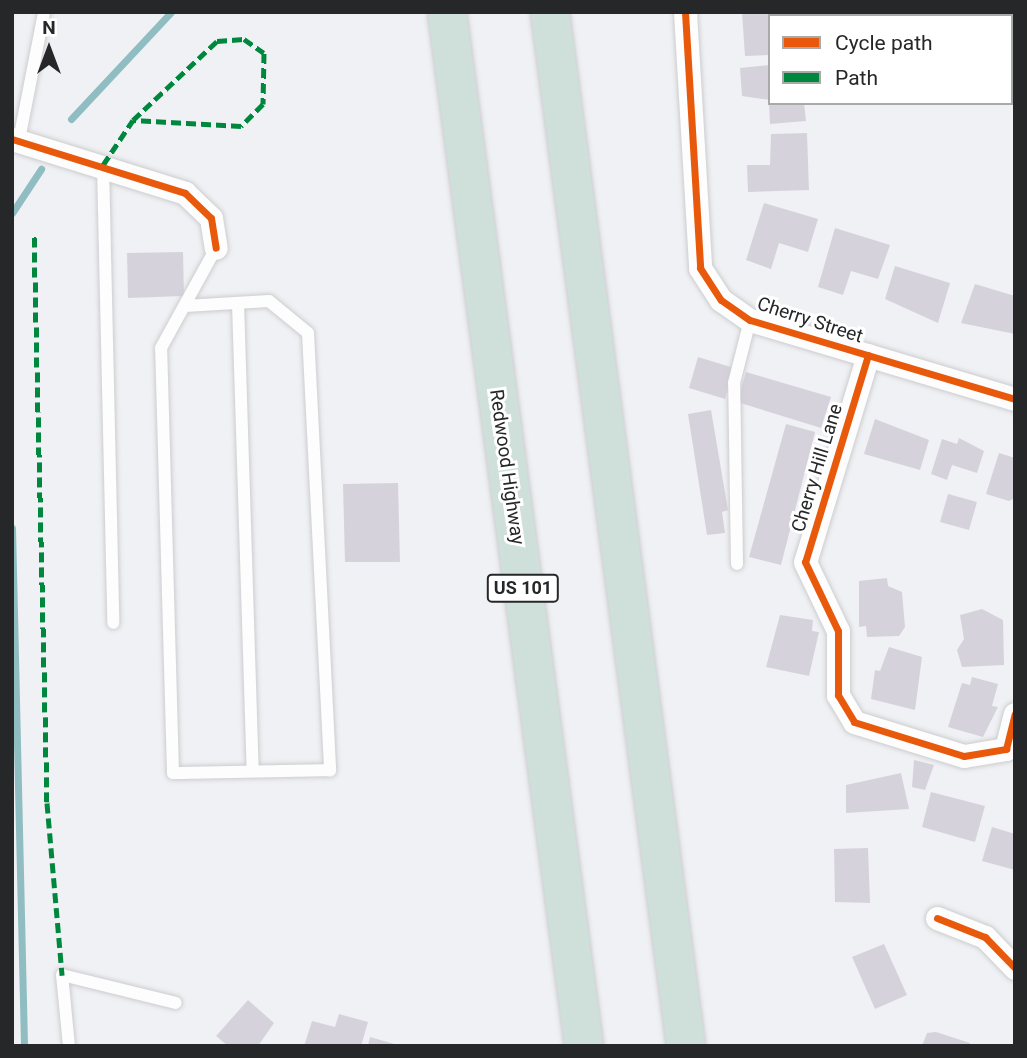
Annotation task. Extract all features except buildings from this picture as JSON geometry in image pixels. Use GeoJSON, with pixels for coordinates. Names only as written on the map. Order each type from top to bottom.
{"type":"FeatureCollection","features":[{"type":"Feature","properties":{"kind":"highway","name":"Redwood Highway"},"geometry":{"type":"LineString","coordinates":[[447,12],[584,1046]]}},
{"type":"Feature","properties":{"kind":"highway"},"geometry":{"type":"LineString","coordinates":[[550,12],[686,1046]]}},
{"type":"Feature","properties":{"kind":"highway"},"geometry":{"type":"LineString","coordinates":[[563,117],[571,12]]}},
{"type":"Feature","properties":{"kind":"street","name":"Cherry Street"},"geometry":{"type":"LineString","coordinates":[[685,12],[700,268],[721,300],[750,320],[1015,399]]}},
{"type":"Feature","properties":{"kind":"street"},"geometry":{"type":"LineString","coordinates":[[15,140],[159,181],[202,205],[216,248]]}},
{"type":"Feature","properties":{"kind":"street","name":"Cherry Hill Lane"},"geometry":{"type":"LineString","coordinates":[[868,355],[805,562],[838,631],[838,695],[854,722],[911,744],[964,756],[1010,756],[1015,714]]}},
{"type":"Feature","properties":{"kind":"street"},"geometry":{"type":"LineString","coordinates":[[937,918],[985,937],[1015,968]]}},
{"type":"Feature","properties":{"kind":"lane"},"geometry":{"type":"LineString","coordinates":[[15,140],[44,12]]}},
{"type":"Feature","properties":{"kind":"lane"},"geometry":{"type":"LineString","coordinates":[[103,166],[113,623]]}},
{"type":"Feature","properties":{"kind":"lane"},"geometry":{"type":"LineString","coordinates":[[185,306],[269,301],[308,333],[330,770],[173,773],[162,348],[216,248]]}},
{"type":"Feature","properties":{"kind":"lane"},"geometry":{"type":"LineString","coordinates":[[238,303],[253,771]]}},
{"type":"Feature","properties":{"kind":"lane"},"geometry":{"type":"LineString","coordinates":[[737,564],[731,429],[734,383],[750,320]]}},
{"type":"Feature","properties":{"kind":"lane"},"geometry":{"type":"LineString","coordinates":[[69,1046],[62,975],[176,1003]]}},
{"type":"Feature","properties":{"kind":"waterway"},"geometry":{"type":"LineString","coordinates":[[71,119],[171,12]]}},
{"type":"Feature","properties":{"kind":"waterway"},"geometry":{"type":"LineString","coordinates":[[12,213],[41,169]]}},
{"type":"Feature","properties":{"kind":"waterway"},"geometry":{"type":"LineString","coordinates":[[12,528],[24,1046]]}},
{"type":"Feature","properties":{"kind":"marked path"},"geometry":{"type":"LineString","coordinates":[[103,165],[133,120],[217,41],[244,39],[264,53],[263,104],[241,126],[133,120]]}},
{"type":"Feature","properties":{"kind":"marked path"},"geometry":{"type":"LineString","coordinates":[[34,237],[47,803],[62,975]]}},
{"type":"Feature","properties":{"kind":"cycle path"},"geometry":{"type":"LineString","coordinates":[[685,12],[700,268],[721,300],[750,320],[1015,399]]}},
{"type":"Feature","properties":{"kind":"cycle path"},"geometry":{"type":"LineString","coordinates":[[12,139],[185,193],[211,218],[216,248]]}},
{"type":"Feature","properties":{"kind":"cycle path"},"geometry":{"type":"LineString","coordinates":[[868,355],[805,562],[838,631],[838,695],[854,722],[964,756],[1006,749],[1015,714]]}},
{"type":"Feature","properties":{"kind":"cycle path"},"geometry":{"type":"LineString","coordinates":[[937,918],[985,937],[1015,968]]}}]}
